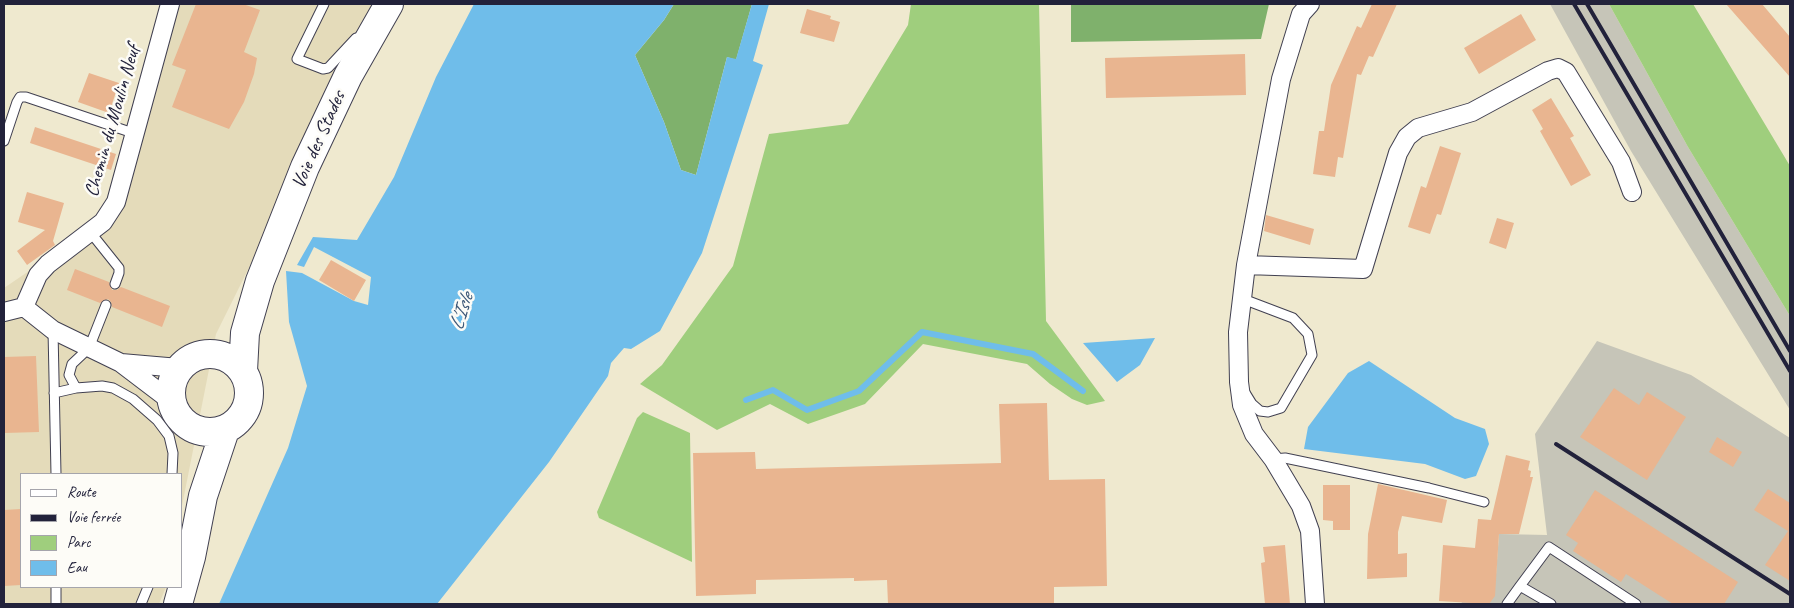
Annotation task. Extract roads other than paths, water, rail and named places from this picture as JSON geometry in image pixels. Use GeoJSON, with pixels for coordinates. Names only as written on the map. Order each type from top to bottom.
{"type":"FeatureCollection","features":[{"type":"Feature","properties":{"kind":"main road","name":"Voie des Stades"},"geometry":{"type":"LineString","coordinates":[[243,371],[245,333],[260,281],[305,167],[340,93],[389,4]]}},
{"type":"Feature","properties":{"kind":"main road","name":"Voie des Stades"},"geometry":{"type":"LineString","coordinates":[[207,354],[229,328],[260,281]]}},
{"type":"Feature","properties":{"kind":"main road"},"geometry":{"type":"LineString","coordinates":[[190,427],[207,432],[224,430],[234,424],[248,405],[248,382],[243,371],[227,357],[207,354],[196,356],[179,368],[174,378],[171,401],[175,411],[190,427],[199,456],[203,496]]}},
{"type":"Feature","properties":{"kind":"main road"},"geometry":{"type":"LineString","coordinates":[[178,604],[191,557],[203,496],[224,430]]}},
{"type":"Feature","properties":{"kind":"street","name":"Chemin du Moulin Neuf"},"geometry":{"type":"LineString","coordinates":[[24,307],[38,275],[48,264],[103,222],[116,202],[136,134],[161,30],[170,4]]}},
{"type":"Feature","properties":{"kind":"street"},"geometry":{"type":"LineString","coordinates":[[1310,4],[1302,14],[1281,79],[1246,265],[1238,332],[1238,382],[1242,405],[1254,434],[1273,459],[1301,506],[1310,531],[1315,604]]}},
{"type":"Feature","properties":{"kind":"street"},"geometry":{"type":"LineString","coordinates":[[1246,265],[1363,269],[1398,153],[1407,137],[1418,128],[1472,112],[1548,71],[1558,68],[1566,72],[1621,162],[1632,192]]}},
{"type":"Feature","properties":{"kind":"street"},"geometry":{"type":"LineString","coordinates":[[4,312],[24,307],[53,330],[120,363],[171,401]]}},
{"type":"Feature","properties":{"kind":"street"},"geometry":{"type":"LineString","coordinates":[[120,363],[179,368]]}},
{"type":"Feature","properties":{"kind":"lane"},"geometry":{"type":"LineString","coordinates":[[324,4],[297,58],[323,69],[333,65],[386,4]]}},
{"type":"Feature","properties":{"kind":"lane"},"geometry":{"type":"LineString","coordinates":[[4,142],[17,102],[20,98],[26,97],[136,134]]}},
{"type":"Feature","properties":{"kind":"lane"},"geometry":{"type":"LineString","coordinates":[[91,233],[119,268],[120,273],[115,284]]}},
{"type":"Feature","properties":{"kind":"lane"},"geometry":{"type":"LineString","coordinates":[[1238,382],[1252,404],[1260,411],[1275,411],[1286,403],[1312,355],[1308,334],[1293,318],[1243,299]]}},
{"type":"Feature","properties":{"kind":"lane"},"geometry":{"type":"LineString","coordinates":[[76,388],[70,375],[72,364],[89,348],[106,305]]}},
{"type":"Feature","properties":{"kind":"lane"},"geometry":{"type":"LineString","coordinates":[[53,330],[56,473]]}},
{"type":"Feature","properties":{"kind":"lane"},"geometry":{"type":"LineString","coordinates":[[54,393],[76,388],[102,386],[113,388],[133,400],[157,420],[169,436],[173,453],[172,473]]}},
{"type":"Feature","properties":{"kind":"lane"},"geometry":{"type":"LineString","coordinates":[[1273,459],[1285,458],[1429,488],[1484,502]]}},
{"type":"Feature","properties":{"kind":"lane"},"geometry":{"type":"LineString","coordinates":[[1507,604],[1549,547],[1636,604]]}},
{"type":"Feature","properties":{"kind":"lane"},"geometry":{"type":"LineString","coordinates":[[1520,586],[1551,604]]}},
{"type":"Feature","properties":{"kind":"lane"},"geometry":{"type":"LineString","coordinates":[[56,588],[56,604]]}},
{"type":"Feature","properties":{"kind":"lane"},"geometry":{"type":"LineString","coordinates":[[141,604],[148,588]]}},
{"type":"Feature","properties":{"kind":"water","name":"L'Isle"},"geometry":{"type":"Polygon","coordinates":[[[474,4],[674,4],[664,20],[635,55],[664,122],[681,170],[696,175],[727,57],[736,59],[752,4],[769,4],[753,61],[763,65],[702,253],[660,331],[631,349],[624,348],[611,363],[608,376],[549,462],[437,604],[219,604],[288,448],[307,386],[289,322],[286,271],[302,273],[354,301],[368,305],[371,277],[314,247],[304,267],[297,265],[313,237],[357,240],[394,177],[436,77],[474,4]]]}},
{"type":"Feature","properties":{"kind":"water"},"geometry":{"type":"Polygon","coordinates":[[[1155,338],[1140,365],[1117,382],[1083,343],[1155,338]]]}},
{"type":"Feature","properties":{"kind":"water"},"geometry":{"type":"Polygon","coordinates":[[[1369,361],[1455,418],[1485,429],[1489,444],[1476,476],[1465,479],[1425,464],[1304,449],[1308,427],[1348,373],[1369,361]]]}},
{"type":"Feature","properties":{"kind":"waterway"},"geometry":{"type":"LineString","coordinates":[[746,400],[773,390],[807,410],[859,391],[922,332],[1033,354],[1083,391]]}},
{"type":"Feature","properties":{"kind":"railway"},"geometry":{"type":"LineString","coordinates":[[1574,4],[1790,371]]}},
{"type":"Feature","properties":{"kind":"railway"},"geometry":{"type":"LineString","coordinates":[[1587,4],[1790,351]]}},
{"type":"Feature","properties":{"kind":"railway"},"geometry":{"type":"LineString","coordinates":[[1556,444],[1790,594]]}}]}
